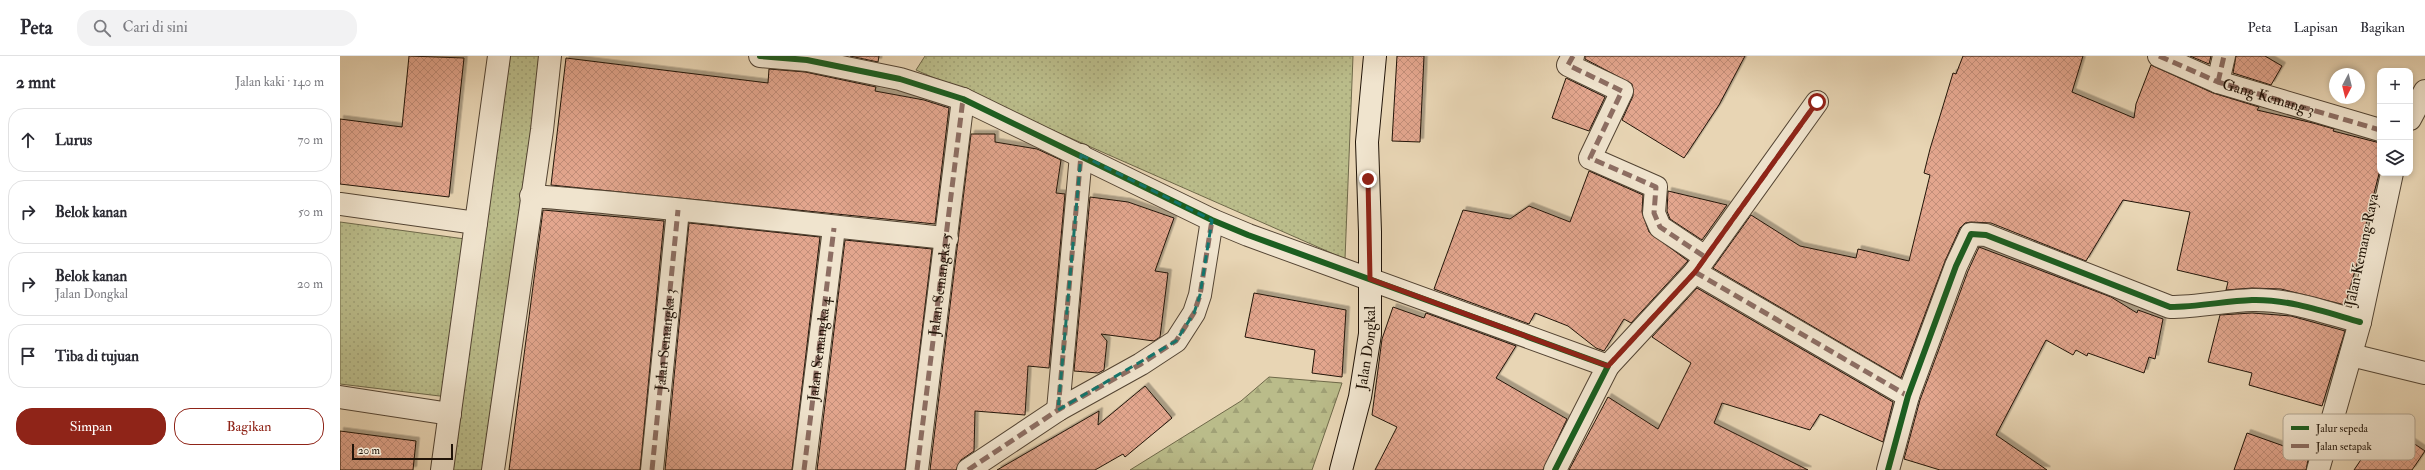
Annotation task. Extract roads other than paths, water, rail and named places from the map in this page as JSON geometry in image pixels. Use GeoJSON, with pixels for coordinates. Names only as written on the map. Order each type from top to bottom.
{"type":"FeatureCollection","features":[{"type":"Feature","properties":{"kind":"street"},"geometry":{"type":"LineString","coordinates":[[442,470],[499,56]]}},
{"type":"Feature","properties":{"kind":"street"},"geometry":{"type":"LineString","coordinates":[[493,470],[531,196],[542,130],[550,56]]}},
{"type":"Feature","properties":{"kind":"street"},"geometry":{"type":"LineString","coordinates":[[760,56],[807,58],[900,79],[963,99],[1081,155],[1212,220],[1608,366]]}},
{"type":"Feature","properties":{"kind":"street","name":"Jalan Dongkal"},"geometry":{"type":"LineString","coordinates":[[1340,470],[1367,365],[1370,334],[1367,142],[1375,56]]}},
{"type":"Feature","properties":{"kind":"street"},"geometry":{"type":"LineString","coordinates":[[1573,56],[1568,65],[1622,91],[1590,158],[1656,187],[1654,213],[1660,227],[1700,264],[1908,396]]}},
{"type":"Feature","properties":{"kind":"street","name":"Gang Kemang 3"},"geometry":{"type":"LineString","coordinates":[[2159,56],[2218,82],[2377,129]]}},
{"type":"Feature","properties":{"kind":"street"},"geometry":{"type":"LineString","coordinates":[[2218,82],[2224,56]]}},
{"type":"Feature","properties":{"kind":"street","name":"Jalan Semangka 5"},"geometry":{"type":"LineString","coordinates":[[917,470],[947,238],[963,99]]}},
{"type":"Feature","properties":{"kind":"street"},"geometry":{"type":"LineString","coordinates":[[1555,470],[1608,366],[1700,264],[1817,102]]}},
{"type":"Feature","properties":{"kind":"street"},"geometry":{"type":"LineString","coordinates":[[1058,410],[1081,155]]}},
{"type":"Feature","properties":{"kind":"street","name":"Jalan Kemang Raya"},"geometry":{"type":"LineString","coordinates":[[2334,414],[2360,322],[2391,176]]}},
{"type":"Feature","properties":{"kind":"street"},"geometry":{"type":"LineString","coordinates":[[531,196],[678,210],[834,228],[947,238]]}},
{"type":"Feature","properties":{"kind":"street"},"geometry":{"type":"LineString","coordinates":[[340,204],[476,223]]}},
{"type":"Feature","properties":{"kind":"street","name":"Jalan Semangka 3"},"geometry":{"type":"LineString","coordinates":[[652,470],[678,210]]}},
{"type":"Feature","properties":{"kind":"street"},"geometry":{"type":"LineString","coordinates":[[968,470],[1058,410],[1141,364],[1176,341],[1194,313],[1200,295],[1212,220]]}},
{"type":"Feature","properties":{"kind":"street","name":"Jalan Semangka 4"},"geometry":{"type":"LineString","coordinates":[[804,470],[834,228]]}},
{"type":"Feature","properties":{"kind":"street"},"geometry":{"type":"LineString","coordinates":[[1888,470],[1908,396],[1956,266],[1971,234],[1986,235],[2170,307],[2199,307],[2253,300],[2307,307],[2360,322]]}},
{"type":"Feature","properties":{"kind":"street"},"geometry":{"type":"LineString","coordinates":[[2351,355],[2425,373]]}},
{"type":"Feature","properties":{"kind":"street"},"geometry":{"type":"LineString","coordinates":[[340,397],[450,414]]}},
{"type":"Feature","properties":{"kind":"street","name":"Jalan Kemang Raya"},"geometry":{"type":"LineString","coordinates":[[2318,470],[2321,460]]}}]}
